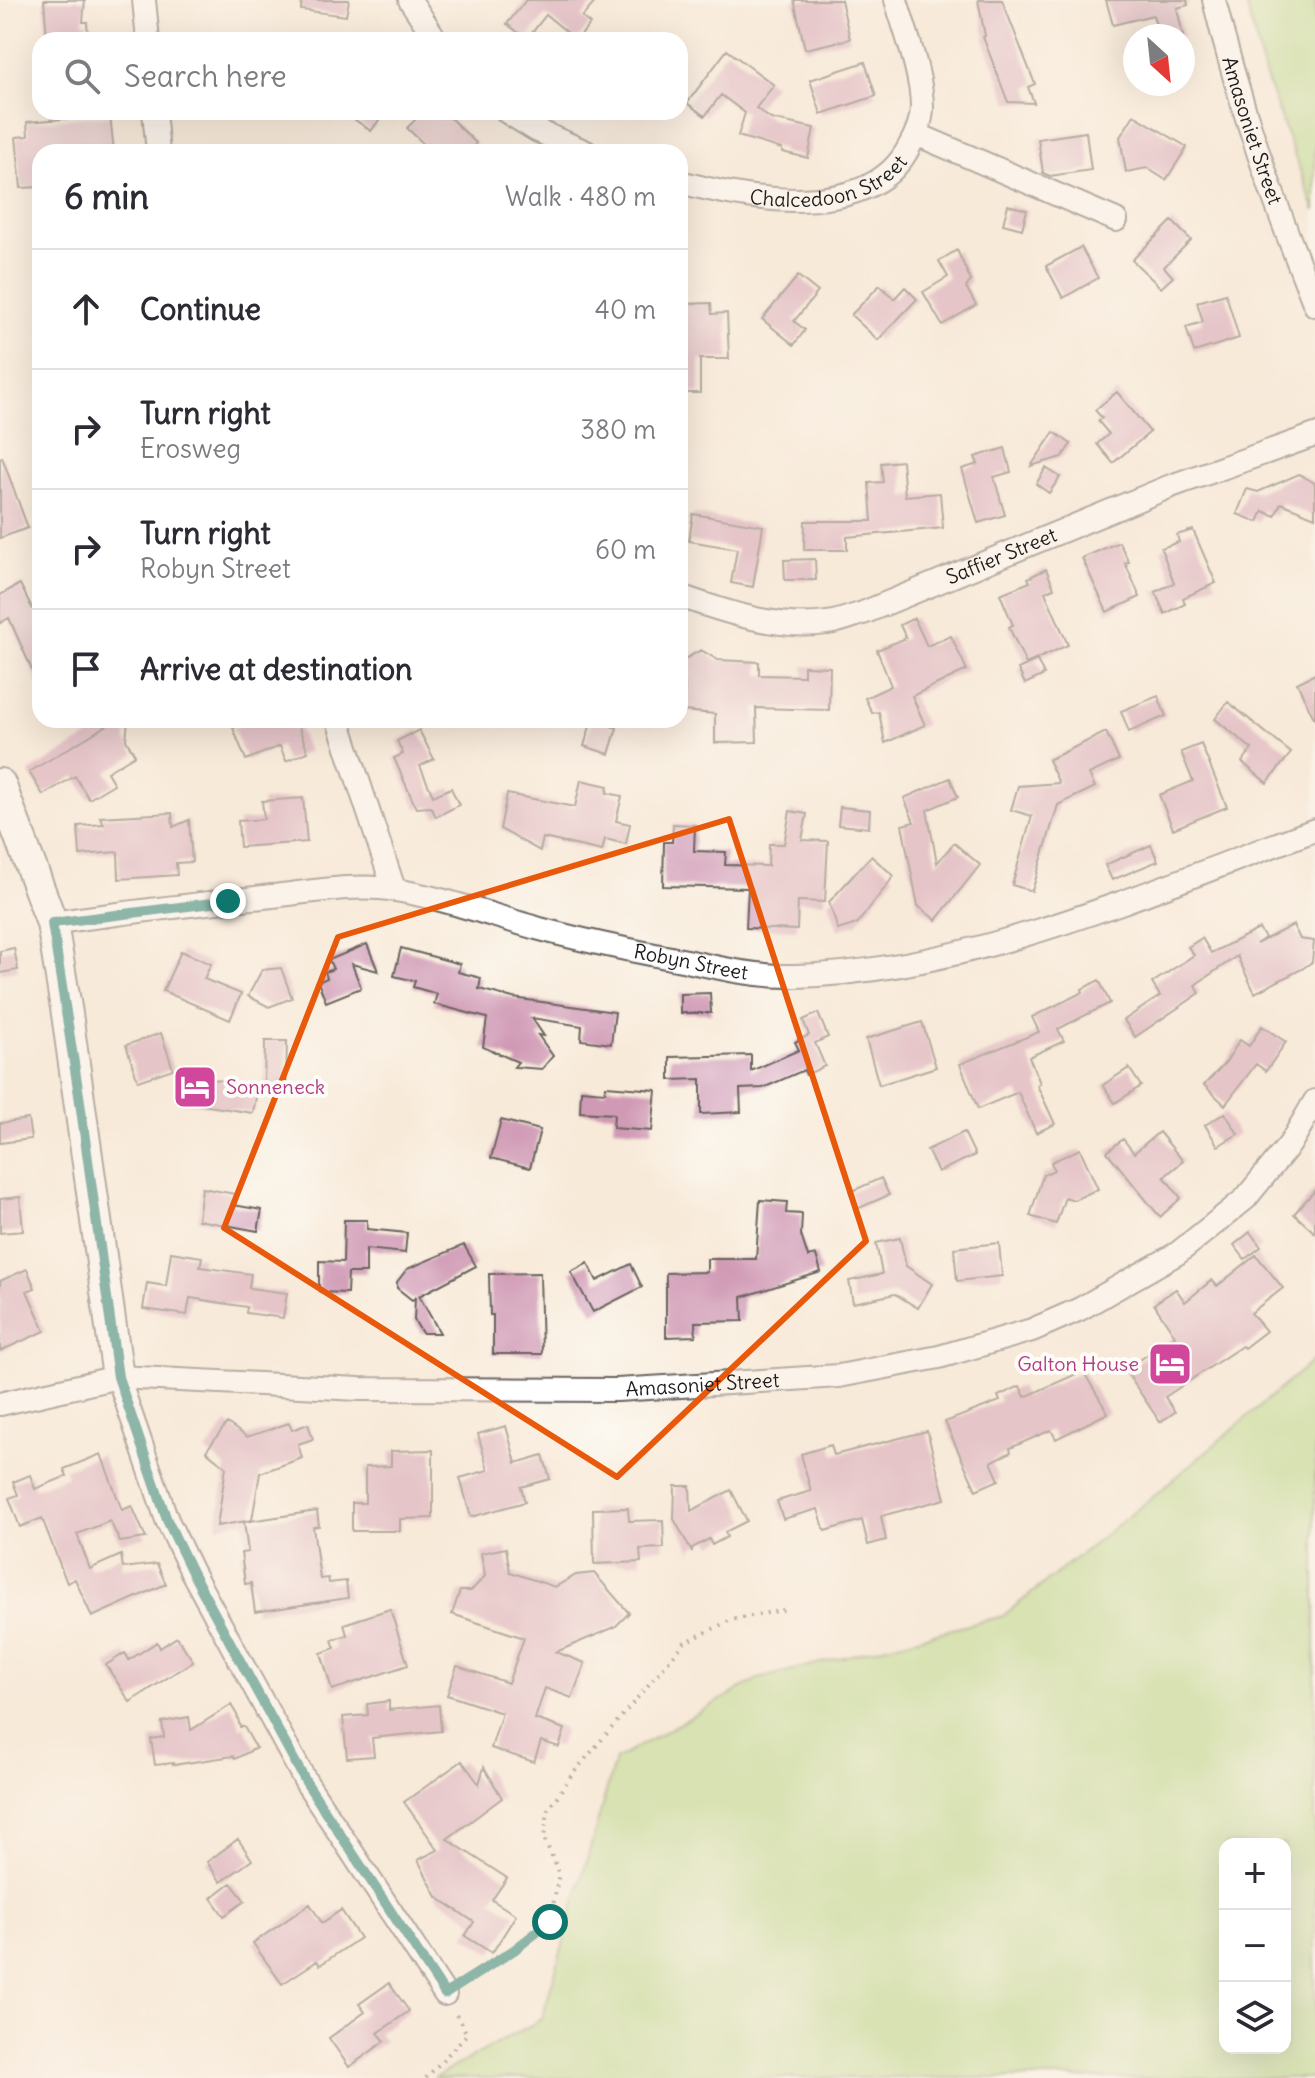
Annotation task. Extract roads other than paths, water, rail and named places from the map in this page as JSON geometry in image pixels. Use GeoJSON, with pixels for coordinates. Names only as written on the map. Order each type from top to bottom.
{"type":"FeatureCollection","features":[{"type":"Feature","properties":{"kind":"street"},"geometry":{"type":"LineString","coordinates":[[144,0],[147,32]]}},
{"type":"Feature","properties":{"kind":"street"},"geometry":{"type":"LineString","coordinates":[[410,0],[431,32]]}},
{"type":"Feature","properties":{"kind":"street","name":"Chalcedoon Street"},"geometry":{"type":"LineString","coordinates":[[688,184],[730,196],[800,200],[839,196],[864,189],[884,178],[903,160],[916,134],[922,107],[896,0]]}},
{"type":"Feature","properties":{"kind":"street","name":"Amasoniet Street"},"geometry":{"type":"LineString","coordinates":[[1214,0],[1231,72],[1267,179],[1315,305]]}},
{"type":"Feature","properties":{"kind":"street"},"geometry":{"type":"LineString","coordinates":[[155,120],[157,144]]}},
{"type":"Feature","properties":{"kind":"street"},"geometry":{"type":"LineString","coordinates":[[520,120],[568,144]]}},
{"type":"Feature","properties":{"kind":"street"},"geometry":{"type":"LineString","coordinates":[[916,134],[1116,220]]}},
{"type":"Feature","properties":{"kind":"street","name":"Saffier Street"},"geometry":{"type":"LineString","coordinates":[[688,598],[793,624],[828,623],[863,613],[1171,486],[1315,435]]}},
{"type":"Feature","properties":{"kind":"street"},"geometry":{"type":"LineString","coordinates":[[341,728],[394,889]]}},
{"type":"Feature","properties":{"kind":"street"},"geometry":{"type":"LineString","coordinates":[[0,784],[52,923],[118,1377],[167,1520],[306,1782],[445,1994]]}},
{"type":"Feature","properties":{"kind":"street","name":"Robyn Street"},"geometry":{"type":"LineString","coordinates":[[52,923],[147,909],[327,890],[394,889],[628,950],[749,974],[795,976],[864,971],[997,943],[1315,830]]}},
{"type":"Feature","properties":{"kind":"street","name":"Amasoniet Street"},"geometry":{"type":"LineString","coordinates":[[0,1404],[118,1377],[359,1389],[617,1390],[839,1376],[939,1357],[1032,1330],[1080,1309],[1178,1253],[1245,1199],[1290,1144],[1315,1101]]}},
{"type":"Feature","properties":{"kind":"place","name":"Sonneneck"},"geometry":{"type":"Point","coordinates":[195,1087]}},
{"type":"Feature","properties":{"kind":"place","name":"Galton House"},"geometry":{"type":"Point","coordinates":[1170,1364]}}]}
